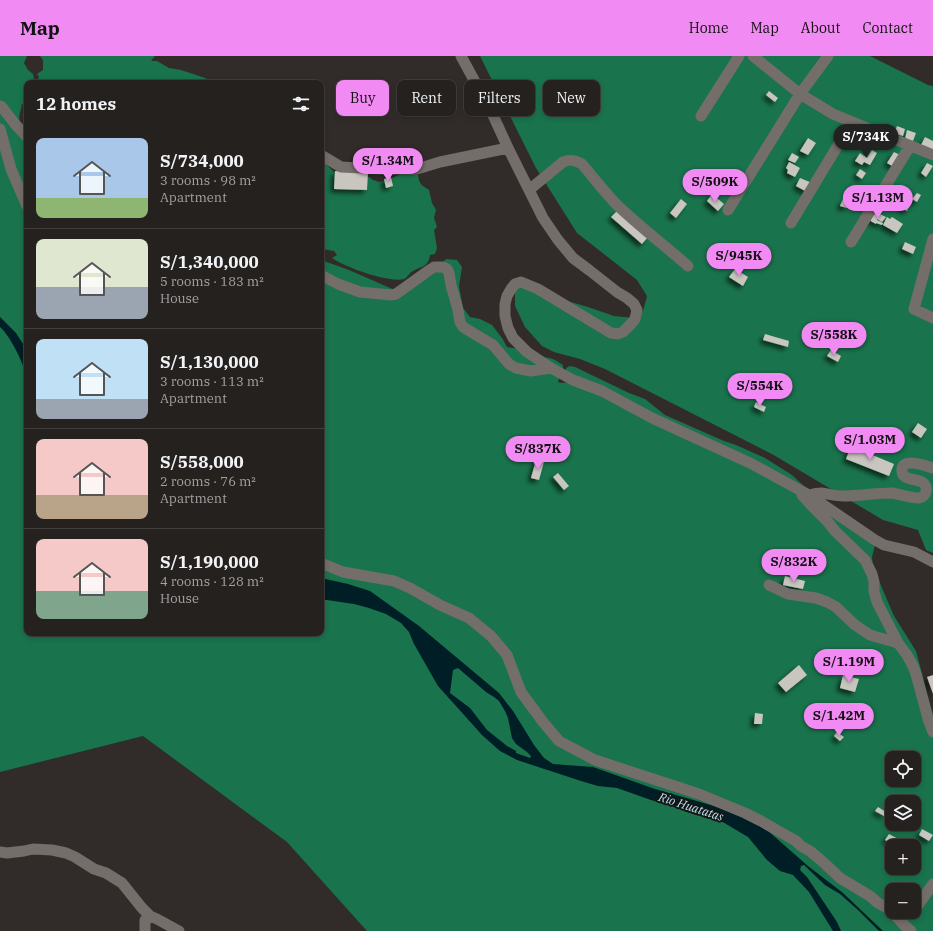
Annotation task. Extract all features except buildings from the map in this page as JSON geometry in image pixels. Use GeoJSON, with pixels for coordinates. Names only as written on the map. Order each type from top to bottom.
{"type":"FeatureCollection","features":[{"type":"Feature","properties":{"kind":"street"},"geometry":{"type":"LineString","coordinates":[[461,56],[492,113],[543,218],[558,240],[573,258],[634,304],[637,310],[635,319],[623,332],[618,334],[611,333],[538,289],[521,282],[515,284],[511,289],[505,304],[505,316],[508,328],[513,338],[527,352],[573,380],[602,391],[642,413],[750,463],[809,495],[875,540],[914,552],[933,562]]}},
{"type":"Feature","properties":{"kind":"street"},"geometry":{"type":"LineString","coordinates":[[701,116],[739,56]]}},
{"type":"Feature","properties":{"kind":"street"},"geometry":{"type":"LineString","coordinates":[[753,56],[800,94],[833,114],[933,156]]}},
{"type":"Feature","properties":{"kind":"street"},"geometry":{"type":"LineString","coordinates":[[728,210],[800,94],[828,56]]}},
{"type":"Feature","properties":{"kind":"street"},"geometry":{"type":"LineString","coordinates":[[0,106],[24,134]]}},
{"type":"Feature","properties":{"kind":"street"},"geometry":{"type":"LineString","coordinates":[[791,223],[852,122]]}},
{"type":"Feature","properties":{"kind":"street"},"geometry":{"type":"LineString","coordinates":[[0,129],[12,169],[24,199]]}},
{"type":"Feature","properties":{"kind":"street"},"geometry":{"type":"LineString","coordinates":[[851,242],[910,146]]}},
{"type":"Feature","properties":{"kind":"street"},"geometry":{"type":"LineString","coordinates":[[324,157],[341,166],[380,169],[417,169],[440,162],[508,148]]}},
{"type":"Feature","properties":{"kind":"street"},"geometry":{"type":"LineString","coordinates":[[529,190],[563,162],[568,160],[577,160],[616,204],[688,266]]}},
{"type":"Feature","properties":{"kind":"street"},"geometry":{"type":"LineString","coordinates":[[933,239],[914,309],[933,318]]}},
{"type":"Feature","properties":{"kind":"street"},"geometry":{"type":"LineString","coordinates":[[324,277],[338,284],[360,292],[391,296],[410,285],[434,267],[443,266],[449,273],[460,322],[463,327],[493,345],[509,364],[516,368],[531,371],[551,368]]}},
{"type":"Feature","properties":{"kind":"street"},"geometry":{"type":"LineString","coordinates":[[809,495],[820,493],[840,496],[893,493],[918,499],[925,495],[925,486],[922,482],[907,478],[903,475],[902,469],[904,465],[912,462],[933,468]]}},
{"type":"Feature","properties":{"kind":"street"},"geometry":{"type":"LineString","coordinates":[[797,488],[811,505],[865,560],[872,574],[877,602],[898,643],[913,666],[933,732]]}},
{"type":"Feature","properties":{"kind":"street"},"geometry":{"type":"LineString","coordinates":[[324,564],[343,572],[394,581],[410,588],[440,606],[469,618],[491,636],[507,655],[521,692],[559,741],[595,760],[700,794],[761,821],[796,841],[810,851],[840,878],[887,908],[907,928]]}},
{"type":"Feature","properties":{"kind":"street"},"geometry":{"type":"LineString","coordinates":[[769,585],[788,594],[816,598],[827,602],[836,607],[855,625],[870,635],[898,643]]}},
{"type":"Feature","properties":{"kind":"street"},"geometry":{"type":"LineString","coordinates":[[0,852],[6,853],[33,849],[46,849],[66,853],[94,869],[106,873],[122,883],[150,916],[157,918],[179,931]]}},
{"type":"Feature","properties":{"kind":"street"},"geometry":{"type":"LineString","coordinates":[[921,901],[933,884]]}},
{"type":"Feature","properties":{"kind":"street"},"geometry":{"type":"LineString","coordinates":[[145,931],[145,920],[150,916]]}},
{"type":"Feature","properties":{"kind":"green space"},"geometry":{"type":"Polygon","coordinates":[[[0,56],[27,56],[24,63],[28,70],[33,74],[34,80],[24,80],[24,103],[22,104],[19,118],[24,126],[24,636],[324,636],[324,261],[349,270],[397,291],[441,264],[446,259],[457,260],[462,267],[459,286],[463,308],[470,317],[480,319],[492,325],[507,347],[526,350],[539,358],[552,358],[563,365],[558,382],[569,382],[566,368],[570,366],[575,367],[645,399],[665,415],[765,458],[792,475],[818,499],[876,541],[872,557],[873,567],[894,616],[916,651],[933,715],[933,931],[367,931],[287,842],[143,736],[0,772],[0,56]]]}},
{"type":"Feature","properties":{"kind":"green space"},"geometry":{"type":"Polygon","coordinates":[[[40,56],[155,56],[151,61],[157,61],[169,68],[181,70],[209,80],[38,80],[39,77],[37,74],[43,70],[43,60],[40,56]]]}},
{"type":"Feature","properties":{"kind":"green space"},"geometry":{"type":"Polygon","coordinates":[[[480,56],[870,56],[928,85],[933,86],[933,553],[926,550],[918,530],[883,520],[772,454],[605,369],[580,359],[554,352],[542,346],[525,327],[515,306],[515,291],[523,285],[614,316],[634,318],[643,311],[647,296],[637,280],[577,233],[536,168],[510,116],[535,116],[535,80],[492,80],[480,56]]]}},
{"type":"Feature","properties":{"kind":"green space"},"geometry":{"type":"Polygon","coordinates":[[[324,164],[336,174],[363,173],[379,182],[403,173],[414,173],[418,175],[420,183],[429,190],[432,203],[436,210],[434,218],[437,227],[434,230],[437,248],[435,254],[430,255],[428,262],[424,266],[416,269],[404,279],[388,279],[346,266],[338,262],[332,258],[337,255],[334,251],[324,249],[324,164]]]}},
{"type":"Feature","properties":{"kind":"water"},"geometry":{"type":"Polygon","coordinates":[[[0,317],[16,333],[24,345],[24,368],[16,350],[0,327],[0,317]]]}},
{"type":"Feature","properties":{"kind":"water","name":"Rio Huatatas"},"geometry":{"type":"Polygon","coordinates":[[[324,579],[370,591],[419,626],[499,693],[513,711],[534,745],[544,758],[553,764],[593,767],[655,789],[735,812],[767,830],[808,866],[843,893],[883,931],[879,931],[840,894],[825,885],[804,865],[801,866],[800,870],[807,877],[837,922],[841,931],[833,931],[809,892],[793,875],[780,871],[767,860],[748,837],[716,818],[704,816],[651,800],[617,788],[598,786],[581,781],[517,760],[500,751],[482,735],[438,686],[414,644],[409,632],[401,623],[386,614],[369,608],[324,600],[324,579]],[[458,668],[453,670],[450,693],[470,708],[487,730],[507,746],[516,751],[516,753],[530,758],[531,756],[516,744],[512,738],[505,711],[499,701],[458,668]]]}}]}
